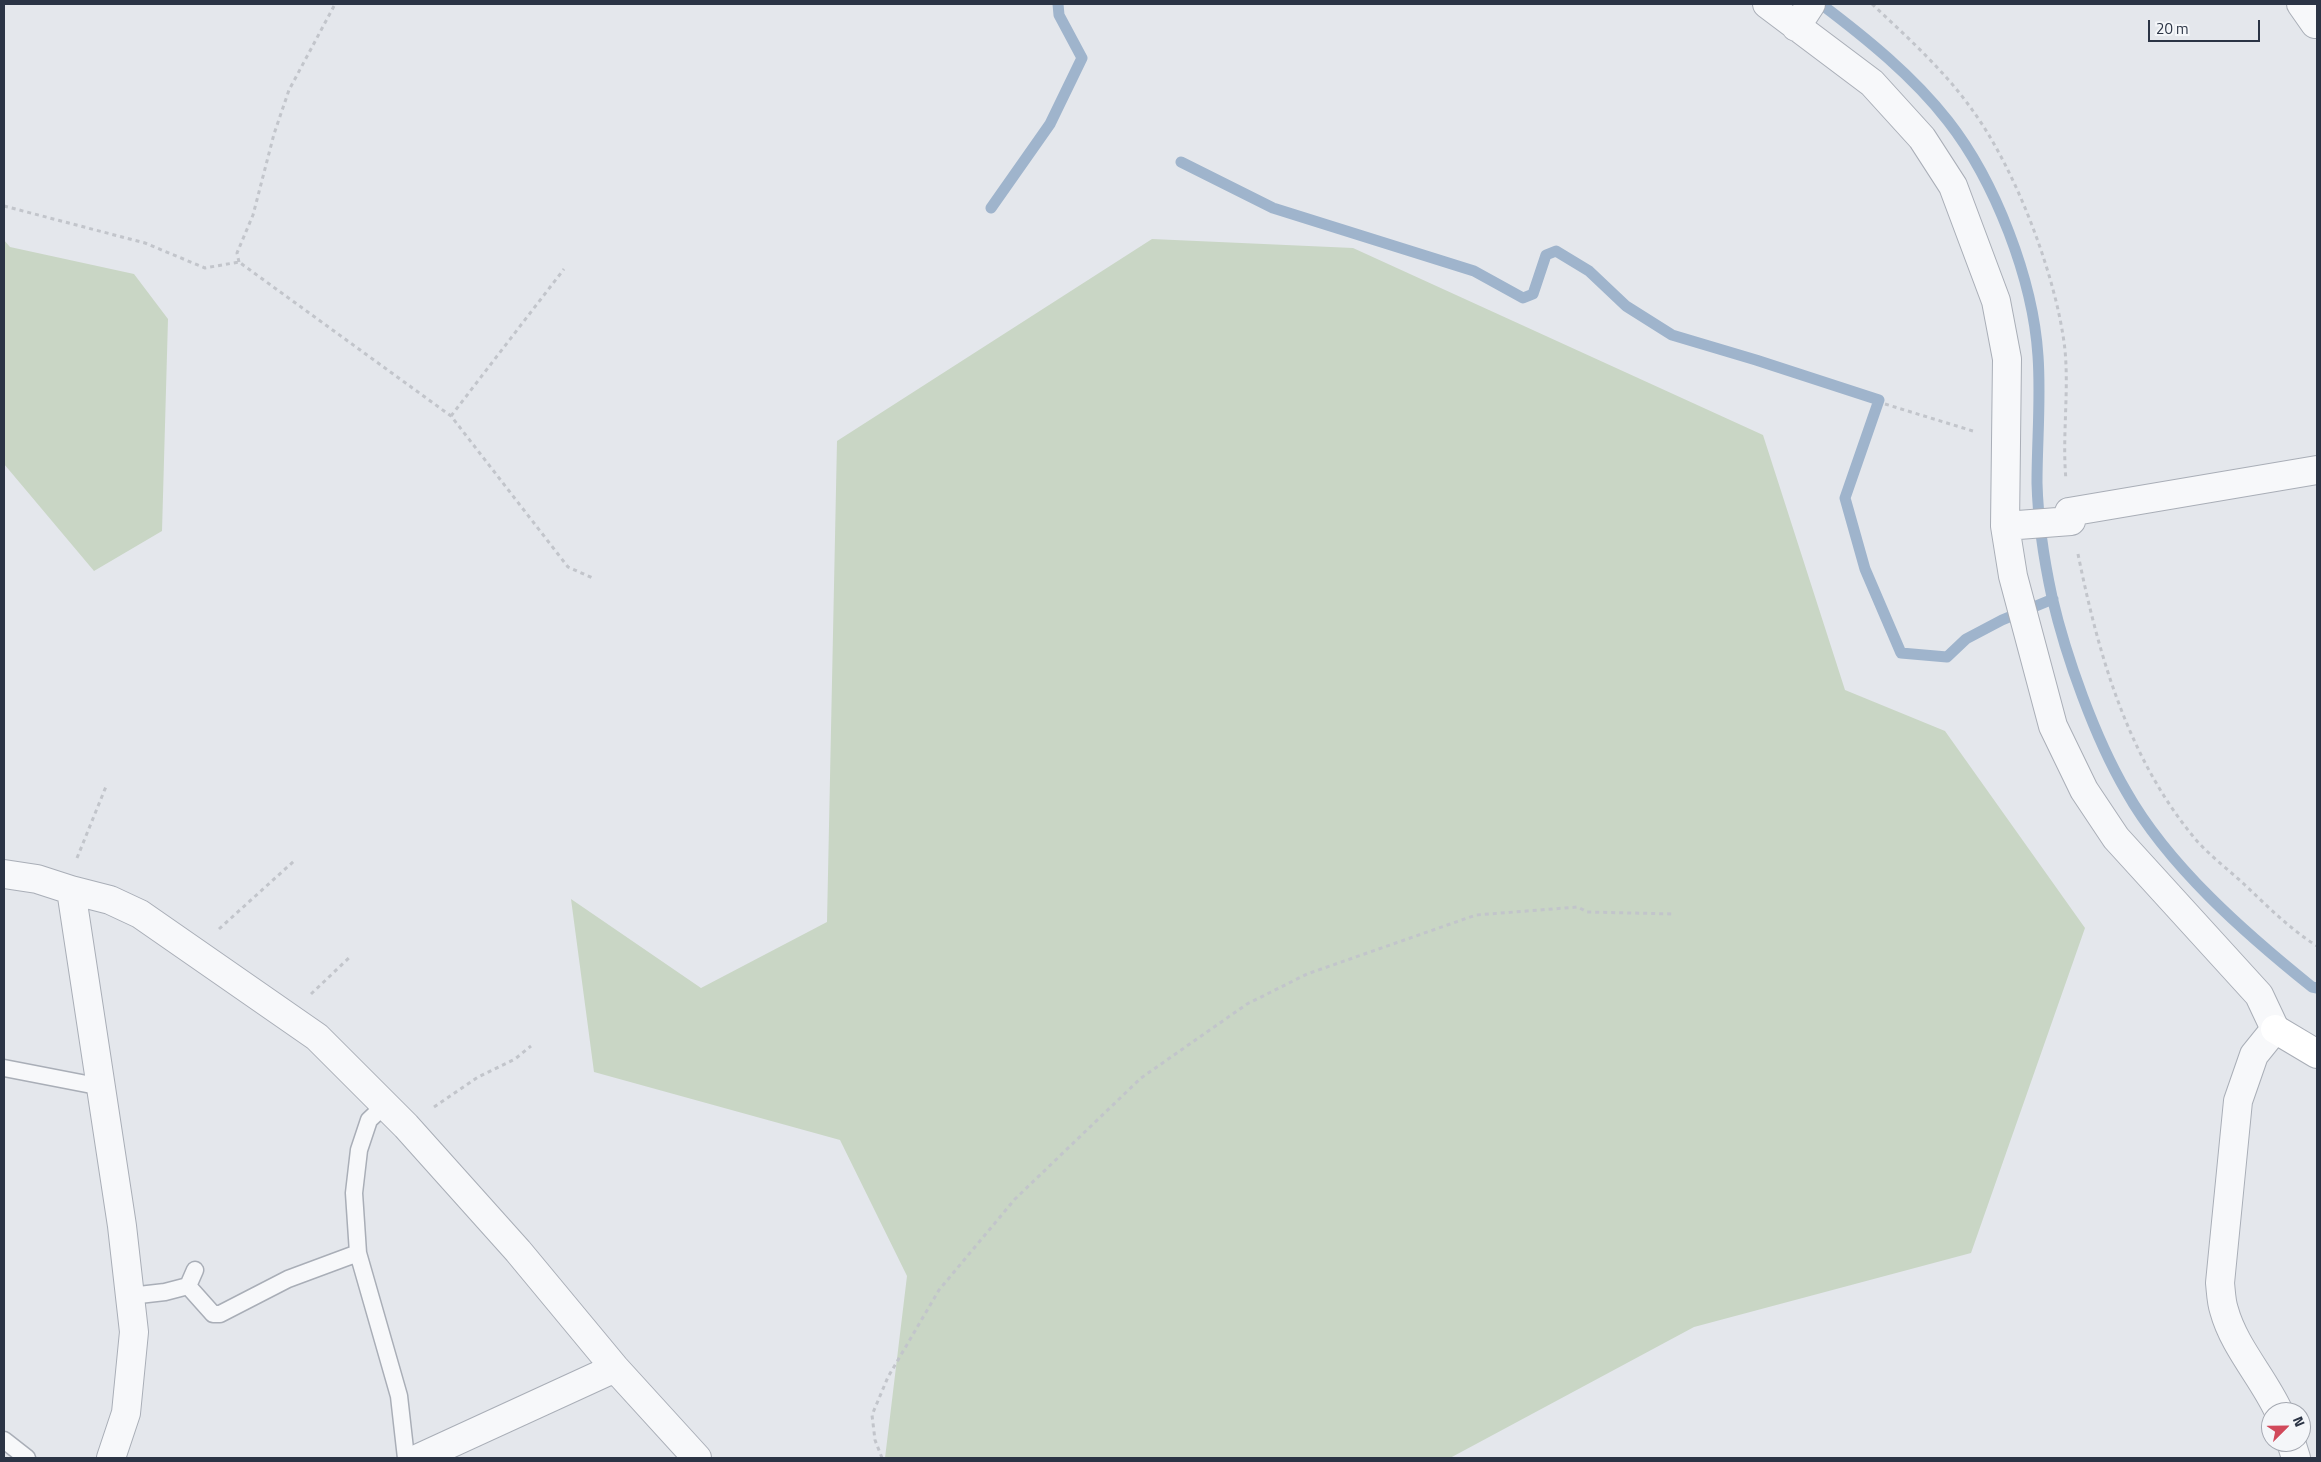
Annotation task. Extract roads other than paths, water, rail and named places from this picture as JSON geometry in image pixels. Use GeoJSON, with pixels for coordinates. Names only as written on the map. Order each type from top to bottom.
{"type":"FeatureCollection","features":[{"type":"Feature","properties":{"kind":"street"},"geometry":{"type":"LineString","coordinates":[[1767,4],[1804,15],[1922,138],[1953,186],[1996,301],[2007,359],[2005,526],[2013,576],[2054,726],[2084,790],[2116,838],[2259,995],[2274,1029],[2317,1054]]}},
{"type":"Feature","properties":{"kind":"street"},"geometry":{"type":"LineString","coordinates":[[2301,4],[2315,24],[2317,22]]}},
{"type":"Feature","properties":{"kind":"street"},"geometry":{"type":"LineString","coordinates":[[2005,526],[2064,521],[2070,512],[2317,470]]}},
{"type":"Feature","properties":{"kind":"street"},"geometry":{"type":"LineString","coordinates":[[4,874],[37,878],[71,890],[110,900],[140,914],[317,1037],[406,1126],[518,1251],[615,1368],[697,1458]]}},
{"type":"Feature","properties":{"kind":"street"},"geometry":{"type":"LineString","coordinates":[[71,890],[122,1226],[134,1332],[126,1413],[111,1458]]}},
{"type":"Feature","properties":{"kind":"street"},"geometry":{"type":"LineString","coordinates":[[2274,1029],[2254,1055],[2238,1101],[2220,1282],[2223,1308],[2233,1333],[2274,1402]]}},
{"type":"Feature","properties":{"kind":"street"},"geometry":{"type":"LineString","coordinates":[[419,1458],[615,1368]]}},
{"type":"Feature","properties":{"kind":"lane"},"geometry":{"type":"LineString","coordinates":[[4,1068],[102,1087]]}},
{"type":"Feature","properties":{"kind":"lane"},"geometry":{"type":"LineString","coordinates":[[385,1105],[370,1120],[359,1150],[354,1193],[358,1252],[399,1396],[406,1458]]}},
{"type":"Feature","properties":{"kind":"lane"},"geometry":{"type":"LineString","coordinates":[[188,1286],[214,1314],[220,1314],[288,1279],[358,1252]]}},
{"type":"Feature","properties":{"kind":"lane"},"geometry":{"type":"LineString","coordinates":[[130,1296],[165,1292],[188,1286],[196,1270]]}},
{"type":"Feature","properties":{"kind":"lane"},"geometry":{"type":"LineString","coordinates":[[4,1440],[27,1458]]}},
{"type":"Feature","properties":{"kind":"waterway"},"geometry":{"type":"LineString","coordinates":[[991,208],[1050,124],[1082,58],[1059,15],[1058,4]]}},
{"type":"Feature","properties":{"kind":"waterway"},"geometry":{"type":"LineString","coordinates":[[1821,4],[1888,58],[1934,104],[1965,145],[1981,172],[2009,232],[2020,264],[2035,326],[2039,388],[2037,483],[2042,540],[2049,583],[2073,671],[2114,770],[2143,819],[2186,872],[2261,945],[2312,987],[2317,988]]}},
{"type":"Feature","properties":{"kind":"waterway"},"geometry":{"type":"LineString","coordinates":[[1181,162],[1273,208],[1474,271],[1523,298],[1533,294],[1546,255],[1556,251],[1589,271],[1626,306],[1672,335],[1879,400],[1845,498],[1865,569],[1901,653],[1947,657],[1966,639],[2002,620],[2053,599]]}}]}
